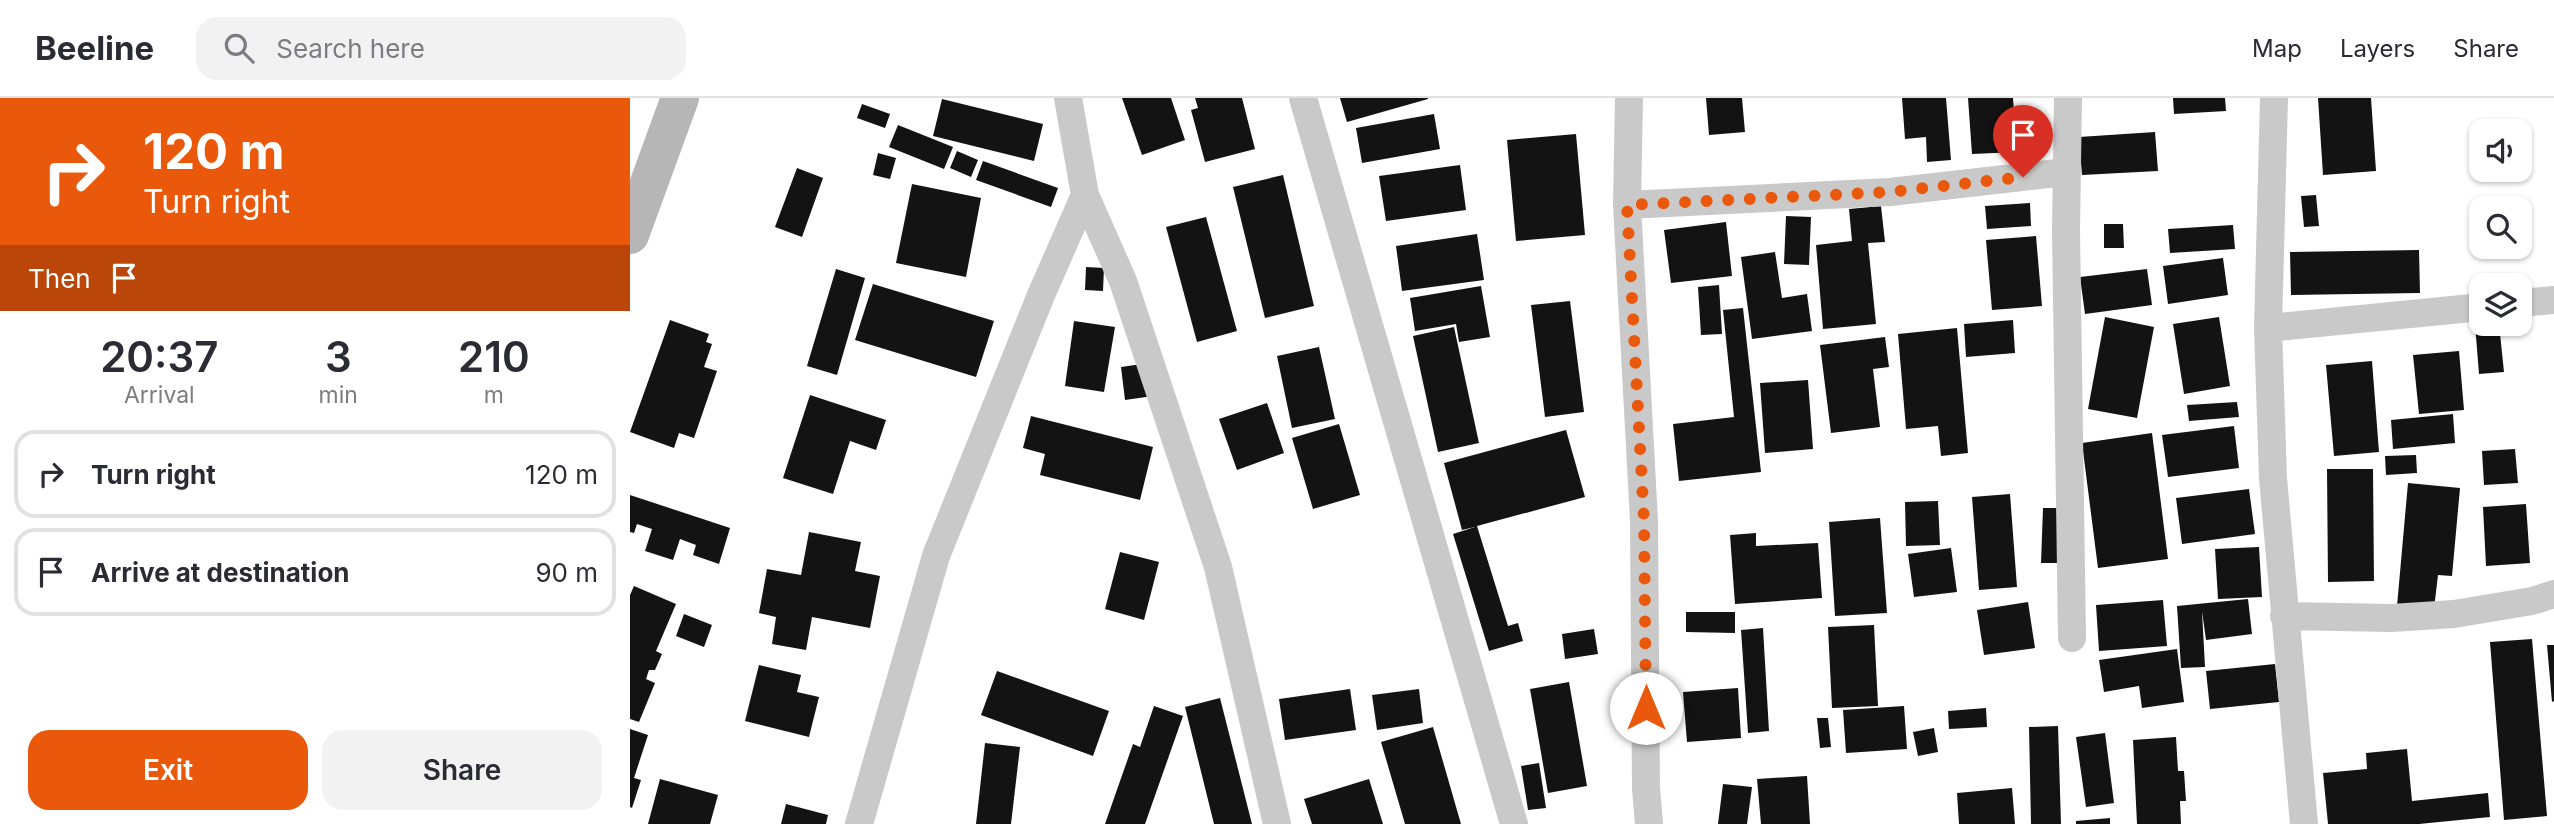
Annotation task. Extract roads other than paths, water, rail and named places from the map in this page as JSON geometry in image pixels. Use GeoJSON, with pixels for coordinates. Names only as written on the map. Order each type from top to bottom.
{"type":"FeatureCollection","features":[{"type":"Feature","properties":{"kind":"main road"},"geometry":{"type":"LineString","coordinates":[[630,235],[680,98]]}},
{"type":"Feature","properties":{"kind":"street"},"geometry":{"type":"LineString","coordinates":[[1069,98],[1085,195],[1124,281],[1218,567],[1277,824]]}},
{"type":"Feature","properties":{"kind":"street"},"geometry":{"type":"LineString","coordinates":[[1303,98],[1514,824]]}},
{"type":"Feature","properties":{"kind":"street"},"geometry":{"type":"LineString","coordinates":[[1629,98],[1627,205],[1644,521],[1646,788],[1649,824]]}},
{"type":"Feature","properties":{"kind":"street"},"geometry":{"type":"LineString","coordinates":[[2068,98],[2068,460],[2072,638]]}},
{"type":"Feature","properties":{"kind":"street"},"geometry":{"type":"LineString","coordinates":[[2274,98],[2268,328],[2273,478],[2304,824]]}},
{"type":"Feature","properties":{"kind":"street"},"geometry":{"type":"LineString","coordinates":[[1627,205],[1890,192],[2066,172]]}},
{"type":"Feature","properties":{"kind":"street"},"geometry":{"type":"LineString","coordinates":[[859,824],[936,556],[1036,307],[1085,195]]}},
{"type":"Feature","properties":{"kind":"street"},"geometry":{"type":"LineString","coordinates":[[2532,302],[2554,300]]}},
{"type":"Feature","properties":{"kind":"street"},"geometry":{"type":"LineString","coordinates":[[2268,328],[2469,308]]}},
{"type":"Feature","properties":{"kind":"street"},"geometry":{"type":"LineString","coordinates":[[2284,616],[2391,618],[2442,615],[2532,601],[2554,594]]}}]}
